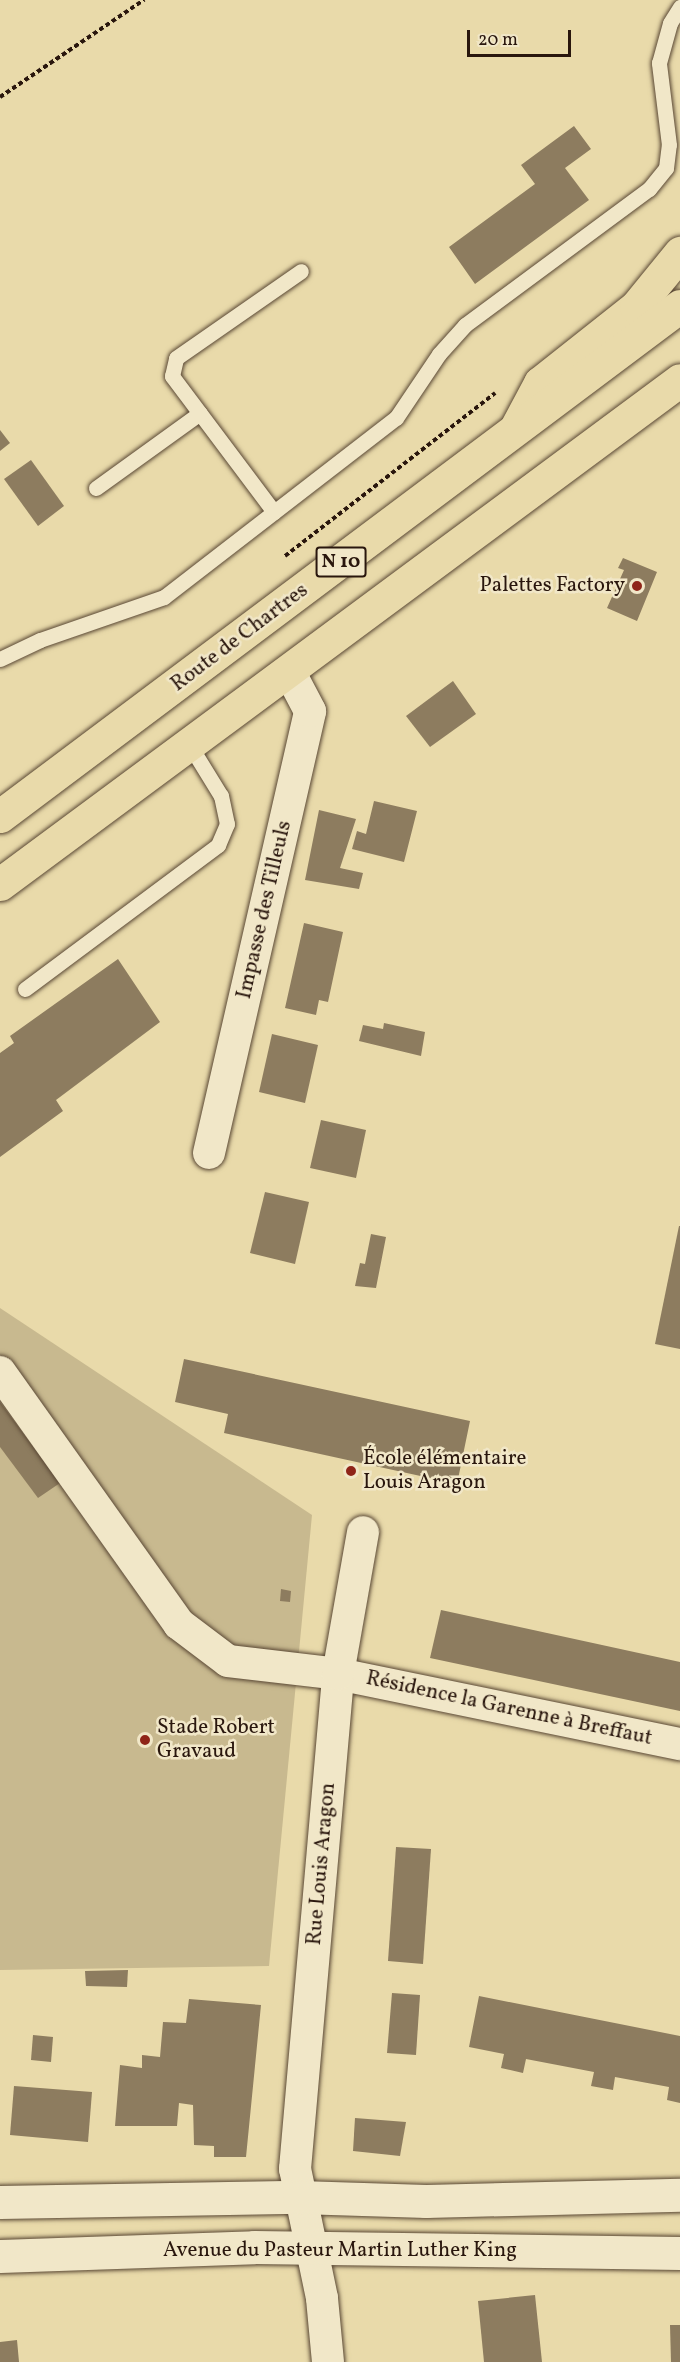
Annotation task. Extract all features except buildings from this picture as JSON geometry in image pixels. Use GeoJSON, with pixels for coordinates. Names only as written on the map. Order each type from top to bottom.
{"type":"FeatureCollection","features":[{"type":"Feature","properties":{"kind":"main road"},"geometry":{"type":"LineString","coordinates":[[513,435],[540,383],[636,307],[680,253]]}},
{"type":"Feature","properties":{"kind":"main road","name":"Route de Chartres"},"geometry":{"type":"LineString","coordinates":[[0,816],[513,435],[680,306]]}},
{"type":"Feature","properties":{"kind":"main road","name":"N 10"},"geometry":{"type":"LineString","coordinates":[[0,884],[680,380]]}},
{"type":"Feature","properties":{"kind":"street","name":"Impasse des Tilleuls"},"geometry":{"type":"LineString","coordinates":[[209,1153],[310,711],[288,671]]}},
{"type":"Feature","properties":{"kind":"street","name":"Résidence la Garenne à Breffaut"},"geometry":{"type":"LineString","coordinates":[[0,1372],[179,1624],[228,1661],[338,1674],[680,1743]]}},
{"type":"Feature","properties":{"kind":"street","name":"Rue Louis Aragon"},"geometry":{"type":"LineString","coordinates":[[328,2362],[322,2298],[299,2198],[296,2169],[338,1674],[363,1532]]}},
{"type":"Feature","properties":{"kind":"street"},"geometry":{"type":"LineString","coordinates":[[0,2202],[299,2198],[426,2201],[680,2195]]}},
{"type":"Feature","properties":{"kind":"street","name":"Avenue du Pasteur Martin Luther King"},"geometry":{"type":"LineString","coordinates":[[0,2256],[311,2247],[680,2253]]}},
{"type":"Feature","properties":{"kind":"lane"},"geometry":{"type":"LineString","coordinates":[[0,659],[40,640],[131,612],[164,597],[396,418],[439,354],[465,325],[613,218],[660,175],[666,168],[669,145],[659,63],[670,23],[680,7]]}},
{"type":"Feature","properties":{"kind":"lane"},"geometry":{"type":"LineString","coordinates":[[274,512],[172,376],[176,358],[302,271]]}},
{"type":"Feature","properties":{"kind":"lane"},"geometry":{"type":"LineString","coordinates":[[96,488],[200,413]]}},
{"type":"Feature","properties":{"kind":"lane"},"geometry":{"type":"LineString","coordinates":[[25,989],[218,845],[227,824],[221,796],[189,744]]}},
{"type":"Feature","properties":{"kind":"path"},"geometry":{"type":"LineString","coordinates":[[0,97],[144,0]]}},
{"type":"Feature","properties":{"kind":"path"},"geometry":{"type":"LineString","coordinates":[[283,557],[504,386]]}},
{"type":"Feature","properties":{"kind":"shaded area","name":"Stade Robert Gravaud"},"geometry":{"type":"Polygon","coordinates":[[[0,1308],[312,1515],[269,1966],[0,1970],[0,1308]]]}},
{"type":"Feature","properties":{"kind":"place","name":"Palettes Factory"},"geometry":{"type":"Point","coordinates":[637,586]}},
{"type":"Feature","properties":{"kind":"place","name":"École élémentaire Louis Aragon"},"geometry":{"type":"Point","coordinates":[351,1471]}},
{"type":"Feature","properties":{"kind":"place","name":"Stade Robert Gravaud"},"geometry":{"type":"Point","coordinates":[145,1740]}}]}
